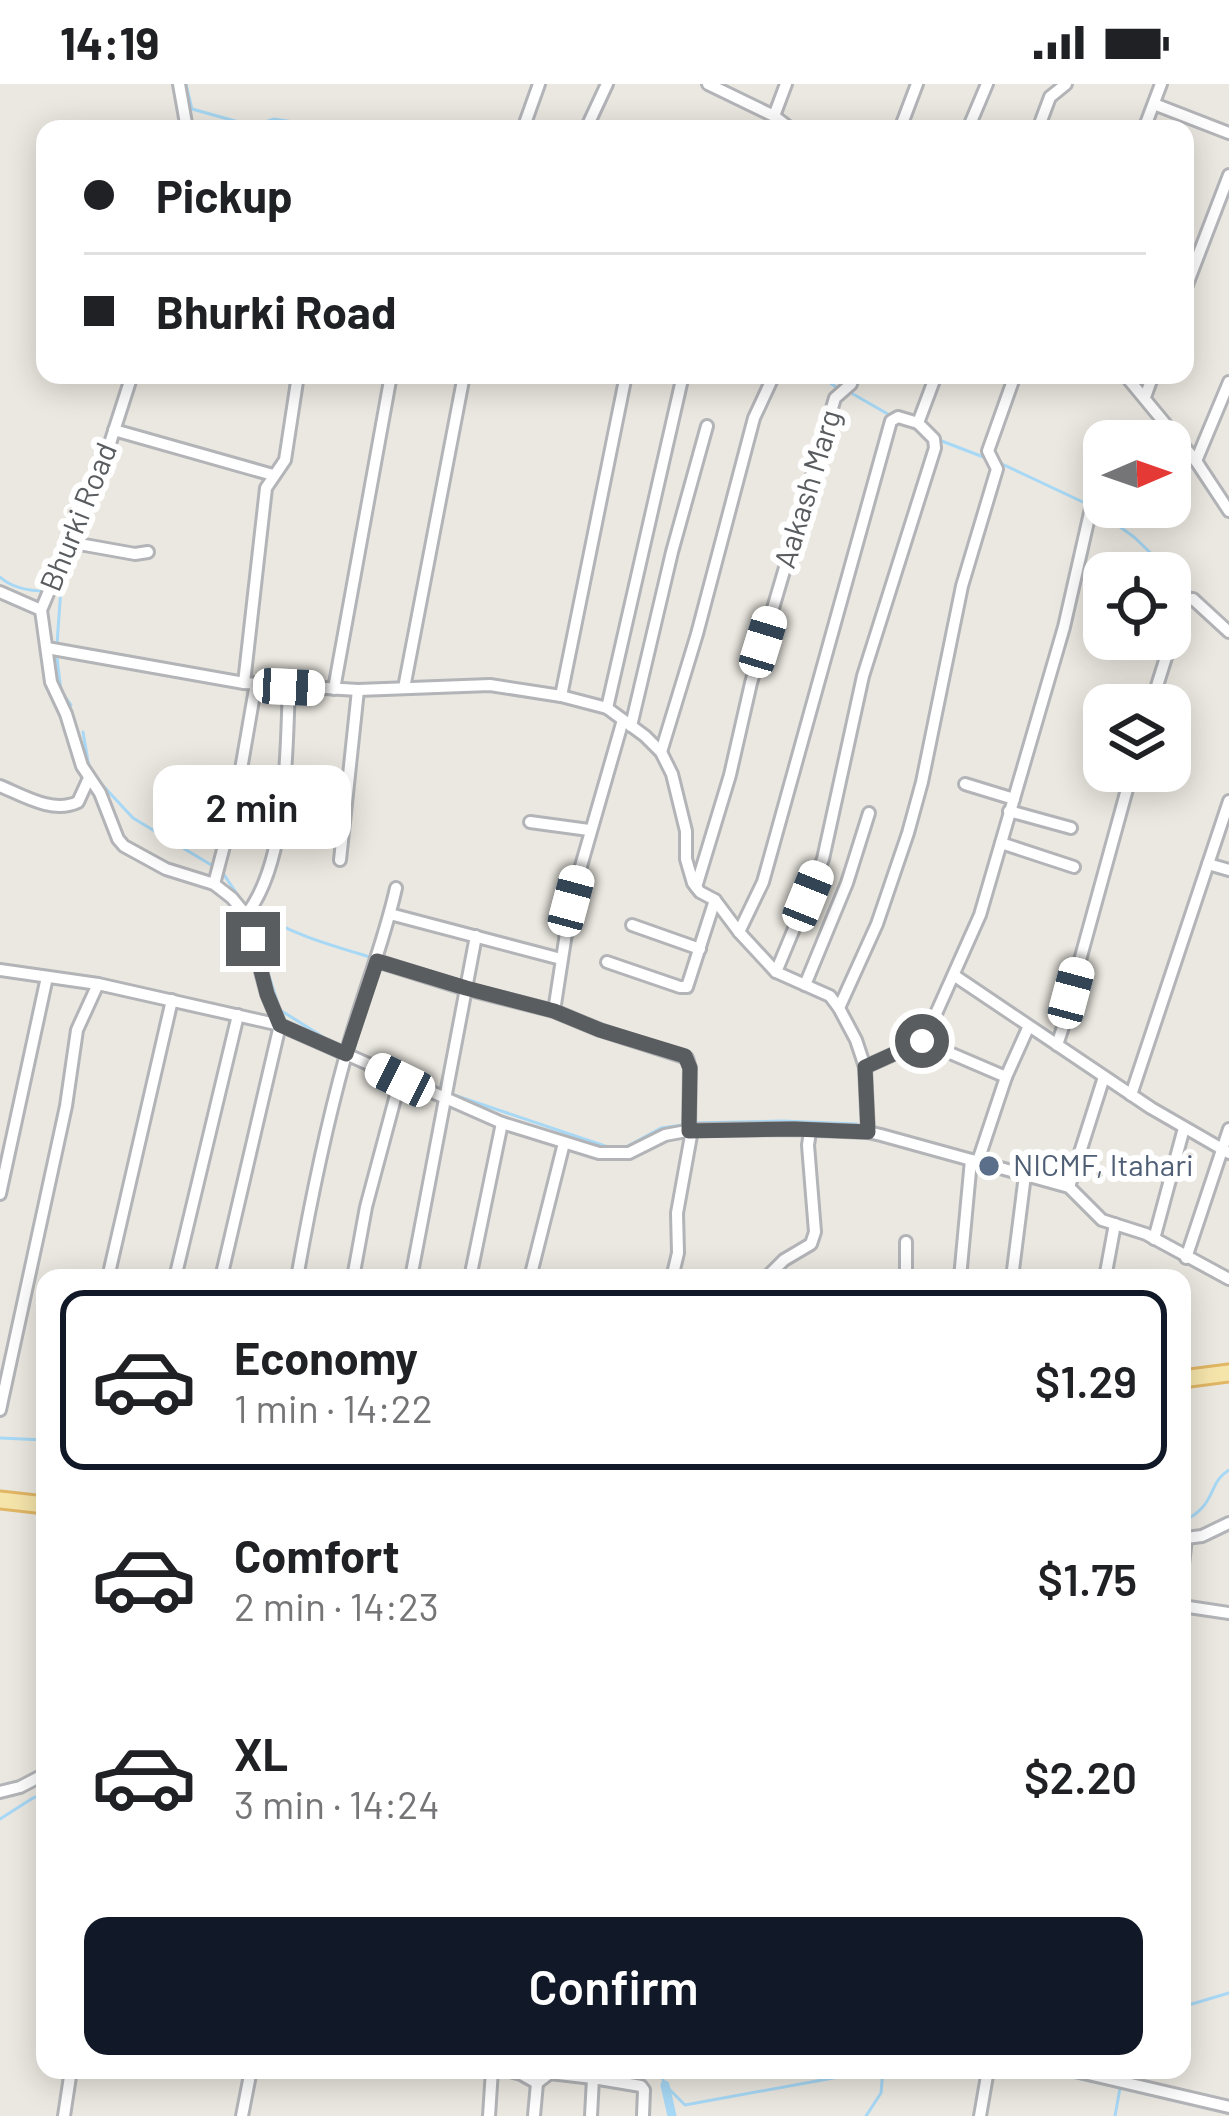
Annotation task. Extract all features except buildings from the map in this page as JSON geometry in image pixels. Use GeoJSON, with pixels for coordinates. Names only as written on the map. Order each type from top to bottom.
{"type":"FeatureCollection","features":[{"type":"Feature","properties":{"kind":"main road"},"geometry":{"type":"LineString","coordinates":[[1191,1378],[1229,1373]]}},
{"type":"Feature","properties":{"kind":"main road"},"geometry":{"type":"LineString","coordinates":[[0,1500],[36,1504]]}},
{"type":"Feature","properties":{"kind":"street"},"geometry":{"type":"LineString","coordinates":[[179,84],[185,120]]}},
{"type":"Feature","properties":{"kind":"street"},"geometry":{"type":"LineString","coordinates":[[526,120],[538,84]]}},
{"type":"Feature","properties":{"kind":"street"},"geometry":{"type":"LineString","coordinates":[[590,120],[607,84]]}},
{"type":"Feature","properties":{"kind":"street"},"geometry":{"type":"LineString","coordinates":[[708,84],[732,90],[772,120]]}},
{"type":"Feature","properties":{"kind":"street"},"geometry":{"type":"LineString","coordinates":[[776,120],[786,84]]}},
{"type":"Feature","properties":{"kind":"street"},"geometry":{"type":"LineString","coordinates":[[903,120],[917,84]]}},
{"type":"Feature","properties":{"kind":"street"},"geometry":{"type":"LineString","coordinates":[[972,120],[987,84]]}},
{"type":"Feature","properties":{"kind":"street"},"geometry":{"type":"LineString","coordinates":[[1041,120],[1050,97],[1066,84]]}},
{"type":"Feature","properties":{"kind":"street"},"geometry":{"type":"LineString","coordinates":[[1148,120],[1161,84]]}},
{"type":"Feature","properties":{"kind":"street"},"geometry":{"type":"LineString","coordinates":[[1154,104],[1229,133]]}},
{"type":"Feature","properties":{"kind":"street"},"geometry":{"type":"LineString","coordinates":[[1194,266],[1229,175]]}},
{"type":"Feature","properties":{"kind":"street"},"geometry":{"type":"LineString","coordinates":[[1196,461],[1229,382]]}},
{"type":"Feature","properties":{"kind":"street","name":"Bhurki Road"},"geometry":{"type":"LineString","coordinates":[[129,384],[104,462],[43,605],[51,682],[82,766],[124,846],[166,868],[214,884],[246,916],[280,1025]]}},
{"type":"Feature","properties":{"kind":"street"},"geometry":{"type":"LineString","coordinates":[[214,884],[235,804],[266,488],[285,460],[297,384]]}},
{"type":"Feature","properties":{"kind":"street"},"geometry":{"type":"LineString","coordinates":[[334,689],[389,384]]}},
{"type":"Feature","properties":{"kind":"street"},"geometry":{"type":"LineString","coordinates":[[404,688],[462,384]]}},
{"type":"Feature","properties":{"kind":"street"},"geometry":{"type":"LineString","coordinates":[[560,696],[624,384]]}},
{"type":"Feature","properties":{"kind":"street"},"geometry":{"type":"LineString","coordinates":[[607,708],[681,384]]}},
{"type":"Feature","properties":{"kind":"street"},"geometry":{"type":"LineString","coordinates":[[661,752],[754,418],[769,384]]}},
{"type":"Feature","properties":{"kind":"street","name":"Aakash Marg"},"geometry":{"type":"LineString","coordinates":[[696,886],[835,398],[850,384]]}},
{"type":"Feature","properties":{"kind":"street"},"geometry":{"type":"LineString","coordinates":[[918,423],[933,384]]}},
{"type":"Feature","properties":{"kind":"street"},"geometry":{"type":"LineString","coordinates":[[839,1008],[877,924],[908,833],[962,586],[997,469],[988,451],[1012,384]]}},
{"type":"Feature","properties":{"kind":"street"},"geometry":{"type":"LineString","coordinates":[[1133,384],[1196,461],[1229,511]]}},
{"type":"Feature","properties":{"kind":"street"},"geometry":{"type":"LineString","coordinates":[[1145,397],[1150,384]]}},
{"type":"Feature","properties":{"kind":"street"},"geometry":{"type":"LineString","coordinates":[[740,932],[764,882],[895,419],[918,423],[932,437],[934,448],[863,676],[823,859],[776,972]]}},
{"type":"Feature","properties":{"kind":"street"},"geometry":{"type":"LineString","coordinates":[[554,1011],[571,901],[589,830],[627,723],[707,426]]}},
{"type":"Feature","properties":{"kind":"street"},"geometry":{"type":"LineString","coordinates":[[114,430],[273,475]]}},
{"type":"Feature","properties":{"kind":"street"},"geometry":{"type":"LineString","coordinates":[[865,1067],[922,1041],[955,976],[980,915],[1064,627],[1086,528]]}},
{"type":"Feature","properties":{"kind":"street"},"geometry":{"type":"LineString","coordinates":[[68,542],[148,552]]}},
{"type":"Feature","properties":{"kind":"street"},"geometry":{"type":"LineString","coordinates":[[0,592],[43,605]]}},
{"type":"Feature","properties":{"kind":"street"},"geometry":{"type":"LineString","coordinates":[[1158,684],[1184,601],[1192,599],[1229,632]]}},
{"type":"Feature","properties":{"kind":"street"},"geometry":{"type":"LineString","coordinates":[[47,648],[250,683],[358,690],[490,685],[607,708],[661,752],[680,797],[688,872],[696,886],[715,900],[776,972],[830,996],[839,1008],[865,1067],[868,1132]]}},
{"type":"Feature","properties":{"kind":"street"},"geometry":{"type":"LineString","coordinates":[[246,916],[278,837],[289,687]]}},
{"type":"Feature","properties":{"kind":"street"},"geometry":{"type":"LineString","coordinates":[[340,860],[358,690]]}},
{"type":"Feature","properties":{"kind":"street"},"geometry":{"type":"LineString","coordinates":[[0,786],[45,805],[65,807],[77,802],[89,778]]}},
{"type":"Feature","properties":{"kind":"street"},"geometry":{"type":"LineString","coordinates":[[965,784],[1070,828]]}},
{"type":"Feature","properties":{"kind":"street"},"geometry":{"type":"LineString","coordinates":[[1057,1045],[1126,792]]}},
{"type":"Feature","properties":{"kind":"street"},"geometry":{"type":"LineString","coordinates":[[1131,1095],[1229,801]]}},
{"type":"Feature","properties":{"kind":"street"},"geometry":{"type":"LineString","coordinates":[[806,985],[848,883],[869,813]]}},
{"type":"Feature","properties":{"kind":"street"},"geometry":{"type":"LineString","coordinates":[[530,822],[589,830]]}},
{"type":"Feature","properties":{"kind":"street"},"geometry":{"type":"LineString","coordinates":[[1001,842],[1074,867]]}},
{"type":"Feature","properties":{"kind":"street"},"geometry":{"type":"LineString","coordinates":[[1208,864],[1229,870]]}},
{"type":"Feature","properties":{"kind":"street"},"geometry":{"type":"LineString","coordinates":[[299,1269],[346,1054],[396,888]]}},
{"type":"Feature","properties":{"kind":"street"},"geometry":{"type":"LineString","coordinates":[[607,962],[685,988],[715,900]]}},
{"type":"Feature","properties":{"kind":"street"},"geometry":{"type":"LineString","coordinates":[[390,914],[562,959]]}},
{"type":"Feature","properties":{"kind":"street"},"geometry":{"type":"LineString","coordinates":[[632,925],[700,949]]}},
{"type":"Feature","properties":{"kind":"street"},"geometry":{"type":"LineString","coordinates":[[413,1269],[476,936]]}},
{"type":"Feature","properties":{"kind":"street"},"geometry":{"type":"LineString","coordinates":[[377,961],[554,1011],[687,1058],[690,1131],[676,1213],[674,1269]]}},
{"type":"Feature","properties":{"kind":"street"},"geometry":{"type":"LineString","coordinates":[[0,970],[98,984],[280,1025],[502,1123],[614,1155],[690,1131],[868,1132],[1069,1187],[1102,1220],[1154,1239],[1229,1279]]}},
{"type":"Feature","properties":{"kind":"street"},"geometry":{"type":"LineString","coordinates":[[0,1194],[47,976]]}},
{"type":"Feature","properties":{"kind":"street"},"geometry":{"type":"LineString","coordinates":[[955,976],[1131,1095],[1226,1151]]}},
{"type":"Feature","properties":{"kind":"street"},"geometry":{"type":"LineString","coordinates":[[0,1411],[58,1148],[76,1030],[98,984]]}},
{"type":"Feature","properties":{"kind":"street"},"geometry":{"type":"LineString","coordinates":[[110,1269],[172,1000]]}},
{"type":"Feature","properties":{"kind":"street"},"geometry":{"type":"LineString","coordinates":[[177,1269],[238,1016]]}},
{"type":"Feature","properties":{"kind":"street"},"geometry":{"type":"LineString","coordinates":[[223,1269],[280,1025]]}},
{"type":"Feature","properties":{"kind":"street"},"geometry":{"type":"LineString","coordinates":[[961,1269],[974,1161],[1028,1028]]}},
{"type":"Feature","properties":{"kind":"street"},"geometry":{"type":"LineString","coordinates":[[922,1041],[1006,1078]]}},
{"type":"Feature","properties":{"kind":"street"},"geometry":{"type":"LineString","coordinates":[[1069,1187],[1104,1077]]}},
{"type":"Feature","properties":{"kind":"street"},"geometry":{"type":"LineString","coordinates":[[355,1269],[400,1080]]}},
{"type":"Feature","properties":{"kind":"street"},"geometry":{"type":"LineString","coordinates":[[472,1269],[502,1123]]}},
{"type":"Feature","properties":{"kind":"street"},"geometry":{"type":"LineString","coordinates":[[1154,1239],[1184,1128]]}},
{"type":"Feature","properties":{"kind":"street"},"geometry":{"type":"LineString","coordinates":[[1186,1258],[1226,1151],[1229,1129]]}},
{"type":"Feature","properties":{"kind":"street"},"geometry":{"type":"LineString","coordinates":[[775,1269],[811,1244],[815,1232],[810,1132]]}},
{"type":"Feature","properties":{"kind":"street"},"geometry":{"type":"LineString","coordinates":[[532,1269],[564,1143]]}},
{"type":"Feature","properties":{"kind":"street"},"geometry":{"type":"LineString","coordinates":[[1013,1269],[1024,1174]]}},
{"type":"Feature","properties":{"kind":"street"},"geometry":{"type":"LineString","coordinates":[[1108,1269],[1115,1224]]}},
{"type":"Feature","properties":{"kind":"street"},"geometry":{"type":"LineString","coordinates":[[906,1242],[907,1269]]}},
{"type":"Feature","properties":{"kind":"street"},"geometry":{"type":"LineString","coordinates":[[1191,1537],[1229,1523]]}},
{"type":"Feature","properties":{"kind":"street"},"geometry":{"type":"LineString","coordinates":[[1191,1607],[1229,1613]]}},
{"type":"Feature","properties":{"kind":"street"},"geometry":{"type":"LineString","coordinates":[[0,1792],[36,1779]]}},
{"type":"Feature","properties":{"kind":"street"},"geometry":{"type":"LineString","coordinates":[[64,2116],[70,2079]]}},
{"type":"Feature","properties":{"kind":"street"},"geometry":{"type":"LineString","coordinates":[[242,2116],[249,2079]]}},
{"type":"Feature","properties":{"kind":"street"},"geometry":{"type":"LineString","coordinates":[[489,2116],[491,2079]]}},
{"type":"Feature","properties":{"kind":"street"},"geometry":{"type":"LineString","coordinates":[[531,2079],[536,2084]]}},
{"type":"Feature","properties":{"kind":"street"},"geometry":{"type":"LineString","coordinates":[[534,2116],[536,2084],[541,2079]]}},
{"type":"Feature","properties":{"kind":"street"},"geometry":{"type":"LineString","coordinates":[[591,2116],[593,2079]]}},
{"type":"Feature","properties":{"kind":"street"},"geometry":{"type":"LineString","coordinates":[[627,2079],[644,2090],[643,2116]]}},
{"type":"Feature","properties":{"kind":"street"},"geometry":{"type":"LineString","coordinates":[[980,2116],[986,2079]]}},
{"type":"Feature","properties":{"kind":"street"},"geometry":{"type":"LineString","coordinates":[[1110,2079],[1229,2107]]}},
{"type":"Feature","properties":{"kind":"waterway"},"geometry":{"type":"LineString","coordinates":[[186,84],[192,109],[231,120]]}},
{"type":"Feature","properties":{"kind":"waterway"},"geometry":{"type":"LineString","coordinates":[[271,120],[280,120]]}},
{"type":"Feature","properties":{"kind":"waterway"},"geometry":{"type":"LineString","coordinates":[[832,384],[836,387]]}},
{"type":"Feature","properties":{"kind":"waterway"},"geometry":{"type":"LineString","coordinates":[[853,394],[893,417]]}},
{"type":"Feature","properties":{"kind":"waterway"},"geometry":{"type":"LineString","coordinates":[[939,440],[986,458]]}},
{"type":"Feature","properties":{"kind":"waterway"},"geometry":{"type":"LineString","coordinates":[[1002,464],[1083,502]]}},
{"type":"Feature","properties":{"kind":"waterway"},"geometry":{"type":"LineString","coordinates":[[1122,528],[1192,593]]}},
{"type":"Feature","properties":{"kind":"waterway"},"geometry":{"type":"LineString","coordinates":[[0,577],[22,588],[46,591]]}},
{"type":"Feature","properties":{"kind":"waterway"},"geometry":{"type":"LineString","coordinates":[[55,590],[61,588],[57,644]]}},
{"type":"Feature","properties":{"kind":"waterway"},"geometry":{"type":"LineString","coordinates":[[57,658],[61,691],[71,705]]}},
{"type":"Feature","properties":{"kind":"waterway"},"geometry":{"type":"LineString","coordinates":[[83,732],[89,767]]}},
{"type":"Feature","properties":{"kind":"waterway"},"geometry":{"type":"LineString","coordinates":[[93,775],[133,818],[213,866]]}},
{"type":"Feature","properties":{"kind":"waterway"},"geometry":{"type":"LineString","coordinates":[[222,872],[244,904]]}},
{"type":"Feature","properties":{"kind":"waterway"},"geometry":{"type":"LineString","coordinates":[[255,911],[296,932],[370,957]]}},
{"type":"Feature","properties":{"kind":"waterway"},"geometry":{"type":"LineString","coordinates":[[259,944],[280,1010],[328,1040]]}},
{"type":"Feature","properties":{"kind":"waterway"},"geometry":{"type":"LineString","coordinates":[[417,1080],[437,1088]]}},
{"type":"Feature","properties":{"kind":"waterway"},"geometry":{"type":"LineString","coordinates":[[451,1094],[611,1148]]}},
{"type":"Feature","properties":{"kind":"waterway"},"geometry":{"type":"LineString","coordinates":[[692,1123],[857,1124]]}},
{"type":"Feature","properties":{"kind":"waterway"},"geometry":{"type":"LineString","coordinates":[[626,1147],[661,1128],[683,1125]]}},
{"type":"Feature","properties":{"kind":"waterway"},"geometry":{"type":"LineString","coordinates":[[0,1438],[36,1440]]}},
{"type":"Feature","properties":{"kind":"waterway"},"geometry":{"type":"LineString","coordinates":[[1191,1516],[1229,1470]]}},
{"type":"Feature","properties":{"kind":"waterway"},"geometry":{"type":"LineString","coordinates":[[0,1819],[36,1797]]}},
{"type":"Feature","properties":{"kind":"waterway"},"geometry":{"type":"LineString","coordinates":[[1191,2004],[1229,1993]]}},
{"type":"Feature","properties":{"kind":"waterway"},"geometry":{"type":"LineString","coordinates":[[663,2079],[685,2105],[828,2079]]}},
{"type":"Feature","properties":{"kind":"waterway"},"geometry":{"type":"LineString","coordinates":[[866,2116],[881,2093],[882,2079]]}},
{"type":"Feature","properties":{"kind":"waterway"},"geometry":{"type":"LineString","coordinates":[[1081,2079],[1108,2085]]}},
{"type":"Feature","properties":{"kind":"waterway"},"geometry":{"type":"LineString","coordinates":[[665,2085],[672,2116]]}},
{"type":"Feature","properties":{"kind":"waterway"},"geometry":{"type":"LineString","coordinates":[[1115,2116],[1120,2088],[1229,2113]]}},
{"type":"Feature","properties":{"kind":"place","name":"NICMF, Itahari"},"geometry":{"type":"Point","coordinates":[989,1166]}},
{"type":"Feature","properties":{"kind":"route"},"geometry":{"type":"LineString","coordinates":[[253,939],[280,1025],[346,1054],[377,961],[554,1011],[685,1056],[690,1068],[689,1131],[868,1132],[865,1067],[922,1041]]}}]}
